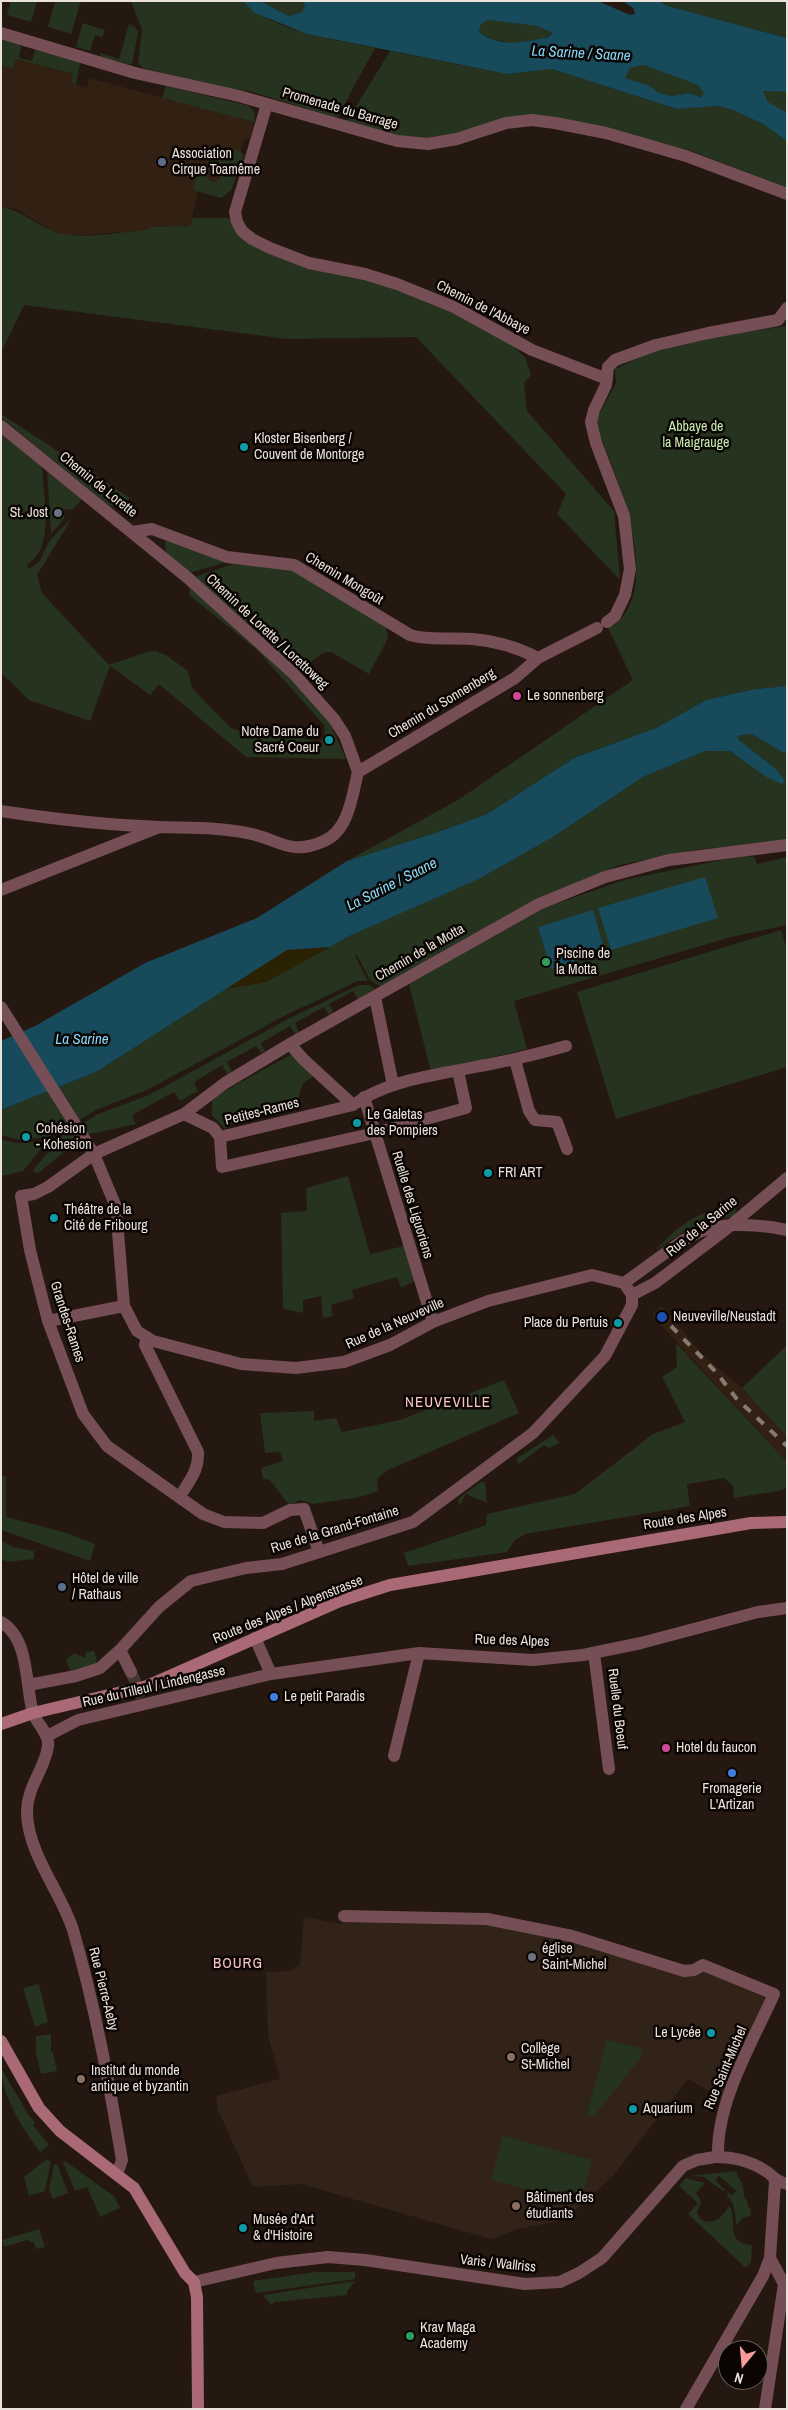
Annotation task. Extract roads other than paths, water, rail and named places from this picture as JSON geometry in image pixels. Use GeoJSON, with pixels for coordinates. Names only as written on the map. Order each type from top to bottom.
{"type":"FeatureCollection","features":[{"type":"Feature","properties":{"kind":"main road","name":"Route des Alpes"},"geometry":{"type":"LineString","coordinates":[[589,1551],[751,1524],[787,1522]]}},
{"type":"Feature","properties":{"kind":"main road","name":"Route des Alpes / Alpenstrasse"},"geometry":{"type":"LineString","coordinates":[[1,1724],[33,1713],[147,1686],[340,1601],[390,1586],[589,1551]]}},
{"type":"Feature","properties":{"kind":"main road"},"geometry":{"type":"LineString","coordinates":[[1,2041],[39,2108],[60,2131],[130,2184],[141,2197],[185,2273],[194,2282],[197,2297],[198,2409]]}},
{"type":"Feature","properties":{"kind":"street","name":"Promenade du Barrage"},"geometry":{"type":"LineString","coordinates":[[1,33],[135,73],[267,104],[397,141],[428,144],[457,139],[506,123],[532,120],[555,123],[606,133],[686,156],[787,194]]}},
{"type":"Feature","properties":{"kind":"street","name":"Chemin de l'Abbaye"},"geometry":{"type":"LineString","coordinates":[[267,104],[235,212],[237,222],[242,231],[252,239],[270,248],[309,263],[365,274],[397,284],[454,307],[532,350],[607,378]]}},
{"type":"Feature","properties":{"kind":"street"},"geometry":{"type":"LineString","coordinates":[[538,658],[602,625],[614,616],[625,595],[630,569],[624,516],[596,443],[591,422],[594,410],[606,385],[608,367],[615,360],[656,345],[697,335],[778,320],[787,308]]}},
{"type":"Feature","properties":{"kind":"street","name":"Chemin de Lorette"},"geometry":{"type":"LineString","coordinates":[[1,426],[132,532]]}},
{"type":"Feature","properties":{"kind":"street","name":"Chemin Mongoût"},"geometry":{"type":"LineString","coordinates":[[132,532],[152,529],[227,557],[294,565],[410,635],[423,639],[472,639],[508,645],[517,647],[538,658]]}},
{"type":"Feature","properties":{"kind":"street","name":"Chemin de Lorette / Lorettoweg"},"geometry":{"type":"LineString","coordinates":[[132,532],[191,581],[294,674],[319,700],[345,736],[358,772]]}},
{"type":"Feature","properties":{"kind":"street","name":"Chemin du Sonnenberg"},"geometry":{"type":"LineString","coordinates":[[358,772],[515,678],[538,658]]}},
{"type":"Feature","properties":{"kind":"street"},"geometry":{"type":"LineString","coordinates":[[1,811],[36,817],[159,827],[218,828],[252,833],[283,846],[301,848],[325,841],[345,820],[358,772]]}},
{"type":"Feature","properties":{"kind":"street"},"geometry":{"type":"LineString","coordinates":[[1,890],[159,827]]}},
{"type":"Feature","properties":{"kind":"street","name":"Chemin de la Motta"},"geometry":{"type":"LineString","coordinates":[[94,1154],[184,1114],[225,1083],[290,1044],[540,904],[605,877],[669,860],[787,844]]}},
{"type":"Feature","properties":{"kind":"street"},"geometry":{"type":"LineString","coordinates":[[375,997],[393,1085]]}},
{"type":"Feature","properties":{"kind":"street","name":"Rue de la Neuveville"},"geometry":{"type":"LineString","coordinates":[[1,1007],[14,1024],[94,1154],[116,1207],[124,1306],[137,1331],[153,1341],[233,1362],[296,1368],[344,1362],[390,1345],[433,1322],[488,1302],[592,1275],[624,1283]]}},
{"type":"Feature","properties":{"kind":"street"},"geometry":{"type":"LineString","coordinates":[[290,1044],[303,1059],[358,1101]]}},
{"type":"Feature","properties":{"kind":"street","name":"Petites-Rames"},"geometry":{"type":"LineString","coordinates":[[184,1114],[213,1128],[220,1137],[358,1101],[393,1085],[515,1060],[566,1046]]}},
{"type":"Feature","properties":{"kind":"street"},"geometry":{"type":"LineString","coordinates":[[515,1060],[529,1111],[535,1120],[557,1122],[567,1150]]}},
{"type":"Feature","properties":{"kind":"street"},"geometry":{"type":"LineString","coordinates":[[220,1137],[222,1167],[375,1133],[466,1108],[458,1071]]}},
{"type":"Feature","properties":{"kind":"street","name":"Ruelle des Liguoriens"},"geometry":{"type":"LineString","coordinates":[[358,1101],[375,1133],[433,1322]]}},
{"type":"Feature","properties":{"kind":"street","name":"Grandes-Rames"},"geometry":{"type":"LineString","coordinates":[[94,1154],[48,1187],[34,1194],[21,1196],[30,1250],[48,1321],[83,1414],[106,1446],[181,1494],[203,1514],[224,1522],[258,1523],[268,1522],[290,1510],[304,1509],[319,1552]]}},
{"type":"Feature","properties":{"kind":"street","name":"Rue de la Sarine"},"geometry":{"type":"LineString","coordinates":[[632,1295],[655,1283],[725,1230],[764,1195],[787,1178]]}},
{"type":"Feature","properties":{"kind":"street"},"geometry":{"type":"LineString","coordinates":[[632,1295],[624,1283],[674,1247],[699,1232],[722,1225],[750,1224],[787,1230]]}},
{"type":"Feature","properties":{"kind":"street","name":"Rue de la Grand-Fontaine"},"geometry":{"type":"LineString","coordinates":[[28,1685],[76,1676],[100,1668],[120,1650],[160,1606],[191,1581],[246,1568],[282,1564],[413,1522],[528,1438],[605,1356],[630,1310],[632,1295]]}},
{"type":"Feature","properties":{"kind":"street"},"geometry":{"type":"LineString","coordinates":[[48,1321],[124,1306]]}},
{"type":"Feature","properties":{"kind":"street"},"geometry":{"type":"LineString","coordinates":[[147,1337],[145,1345],[198,1452],[198,1463],[195,1472],[181,1494]]}},
{"type":"Feature","properties":{"kind":"street","name":"Rue des Alpes"},"geometry":{"type":"LineString","coordinates":[[270,1674],[419,1654],[533,1660],[594,1653],[758,1612],[787,1608]]}},
{"type":"Feature","properties":{"kind":"street"},"geometry":{"type":"LineString","coordinates":[[1,1622],[7,1626],[19,1646],[33,1713],[48,1738]]}},
{"type":"Feature","properties":{"kind":"street"},"geometry":{"type":"LineString","coordinates":[[255,1638],[270,1674]]}},
{"type":"Feature","properties":{"kind":"street"},"geometry":{"type":"LineString","coordinates":[[120,1650],[131,1672]]}},
{"type":"Feature","properties":{"kind":"street","name":"Ruelle du Boeuf"},"geometry":{"type":"LineString","coordinates":[[594,1653],[609,1769]]}},
{"type":"Feature","properties":{"kind":"street"},"geometry":{"type":"LineString","coordinates":[[394,1756],[419,1654]]}},
{"type":"Feature","properties":{"kind":"street","name":"Rue du Tilleul / Lindengasse"},"geometry":{"type":"LineString","coordinates":[[48,1738],[78,1720],[143,1700],[236,1684],[270,1674]]}},
{"type":"Feature","properties":{"kind":"street","name":"Rue Pierre-Aeby"},"geometry":{"type":"LineString","coordinates":[[48,1738],[48,1748],[30,1792],[28,1818],[41,1860],[69,1920],[84,1976],[102,2054],[122,2160],[117,2174]]}},
{"type":"Feature","properties":{"kind":"street","name":"Rue Saint-Michel"},"geometry":{"type":"LineString","coordinates":[[344,1916],[487,1919],[572,1936],[684,1971],[694,1970],[703,1965],[774,1994],[742,2063],[720,2122],[717,2157]]}},
{"type":"Feature","properties":{"kind":"street","name":"Varis / Wallriss"},"geometry":{"type":"LineString","coordinates":[[194,2282],[276,2263],[328,2258],[365,2260],[525,2284],[560,2282],[579,2273],[602,2258],[683,2166],[697,2160],[717,2157],[752,2163],[767,2171],[781,2182]]}},
{"type":"Feature","properties":{"kind":"street"},"geometry":{"type":"LineString","coordinates":[[686,2409],[748,2302],[770,2258],[781,2182]]}},
{"type":"Feature","properties":{"kind":"street"},"geometry":{"type":"LineString","coordinates":[[765,2409],[784,2284],[770,2258]]}},
{"type":"Feature","properties":{"kind":"water","name":"La Sarine / Saane"},"geometry":{"type":"Polygon","coordinates":[[[243,1],[260,1],[289,16],[302,12],[305,5],[302,1],[598,1],[630,15],[635,14],[634,9],[623,1],[659,1],[668,6],[787,38],[787,92],[763,91],[768,102],[787,112],[787,141],[763,124],[733,110],[718,106],[677,109],[552,69],[507,74],[307,34],[255,13],[243,1]],[[489,20],[481,24],[479,32],[487,37],[504,42],[522,42],[548,37],[553,33],[537,26],[489,20]],[[644,65],[630,68],[625,78],[650,86],[659,93],[672,96],[688,93],[701,97],[704,94],[698,85],[644,65]]]}},
{"type":"Feature","properties":{"kind":"water","name":"La Sarine"},"geometry":{"type":"Polygon","coordinates":[[[787,686],[787,753],[782,752],[752,734],[737,736],[739,740],[776,769],[785,781],[782,784],[766,777],[730,751],[705,751],[643,777],[553,837],[479,879],[345,938],[330,947],[287,950],[96,1072],[1,1110],[1,1041],[35,1026],[145,963],[257,918],[347,861],[487,814],[574,758],[656,728],[706,700],[755,689],[787,686]]]}},
{"type":"Feature","properties":{"kind":"water"},"geometry":{"type":"Polygon","coordinates":[[[705,877],[718,918],[611,950],[598,908],[705,877]]]}},
{"type":"Feature","properties":{"kind":"water"},"geometry":{"type":"Polygon","coordinates":[[[593,910],[605,952],[551,969],[538,927],[593,910]]]}},
{"type":"Feature","properties":{"kind":"tunnel"},"geometry":{"type":"LineString","coordinates":[[131,1672],[142,1697]]}},
{"type":"Feature","properties":{"kind":"railway"},"geometry":{"type":"LineString","coordinates":[[671,1326],[716,1372],[736,1398],[787,1446]]}},
{"type":"Feature","properties":{"kind":"place","name":"Association Cirque Toamême"},"geometry":{"type":"Point","coordinates":[162,162]}},
{"type":"Feature","properties":{"kind":"place","name":"Kloster Bisenberg / Couvent de Montorge"},"geometry":{"type":"Point","coordinates":[244,447]}},
{"type":"Feature","properties":{"kind":"place","name":"St. Jost"},"geometry":{"type":"Point","coordinates":[58,513]}},
{"type":"Feature","properties":{"kind":"place","name":"Le sonnenberg"},"geometry":{"type":"Point","coordinates":[517,696]}},
{"type":"Feature","properties":{"kind":"place","name":"Notre Dame du Sacré Coeur"},"geometry":{"type":"Point","coordinates":[329,740]}},
{"type":"Feature","properties":{"kind":"place","name":"Piscine de la Motta"},"geometry":{"type":"Point","coordinates":[546,962]}},
{"type":"Feature","properties":{"kind":"place","name":"Le Galetas des Pompiers"},"geometry":{"type":"Point","coordinates":[357,1123]}},
{"type":"Feature","properties":{"kind":"place","name":"Cohésion - Kohesion"},"geometry":{"type":"Point","coordinates":[26,1137]}},
{"type":"Feature","properties":{"kind":"place","name":"FRI ART"},"geometry":{"type":"Point","coordinates":[488,1173]}},
{"type":"Feature","properties":{"kind":"place","name":"Théâtre de la Cité de Fribourg"},"geometry":{"type":"Point","coordinates":[54,1218]}},
{"type":"Feature","properties":{"kind":"place","name":"Neuveville/Neustadt"},"geometry":{"type":"Point","coordinates":[662,1317]}},
{"type":"Feature","properties":{"kind":"place","name":"Place du Pertuis"},"geometry":{"type":"Point","coordinates":[618,1323]}},
{"type":"Feature","properties":{"kind":"place","name":"Hôtel de ville / Rathaus"},"geometry":{"type":"Point","coordinates":[62,1587]}},
{"type":"Feature","properties":{"kind":"place","name":"Le petit Paradis"},"geometry":{"type":"Point","coordinates":[274,1697]}},
{"type":"Feature","properties":{"kind":"place","name":"Hotel du faucon"},"geometry":{"type":"Point","coordinates":[666,1748]}},
{"type":"Feature","properties":{"kind":"place","name":"Fromagerie L'Artizan"},"geometry":{"type":"Point","coordinates":[732,1773]}},
{"type":"Feature","properties":{"kind":"place","name":"église Saint-Michel"},"geometry":{"type":"Point","coordinates":[532,1957]}},
{"type":"Feature","properties":{"kind":"place","name":"Le Lycée"},"geometry":{"type":"Point","coordinates":[711,2033]}},
{"type":"Feature","properties":{"kind":"place","name":"Collège St-Michel"},"geometry":{"type":"Point","coordinates":[511,2057]}},
{"type":"Feature","properties":{"kind":"place","name":"Institut du monde antique et byzantin"},"geometry":{"type":"Point","coordinates":[81,2079]}},
{"type":"Feature","properties":{"kind":"place","name":"Aquarium"},"geometry":{"type":"Point","coordinates":[633,2109]}},
{"type":"Feature","properties":{"kind":"place","name":"Bâtiment des étudiants"},"geometry":{"type":"Point","coordinates":[516,2206]}},
{"type":"Feature","properties":{"kind":"place","name":"Musée d'Art & d'Histoire"},"geometry":{"type":"Point","coordinates":[243,2228]}},
{"type":"Feature","properties":{"kind":"place","name":"Krav Maga Academy"},"geometry":{"type":"Point","coordinates":[410,2336]}},
{"type":"Feature","properties":{"kind":"district","name":"NEUVEVILLE"},"geometry":{"type":"Point","coordinates":[448,1403]}},
{"type":"Feature","properties":{"kind":"district","name":"BOURG"},"geometry":{"type":"Point","coordinates":[238,1964]}},
{"type":"Feature","properties":{"kind":"park label","name":"Abbaye de la Maigrauge"},"geometry":{"type":"Point","coordinates":[696,436]}}]}
